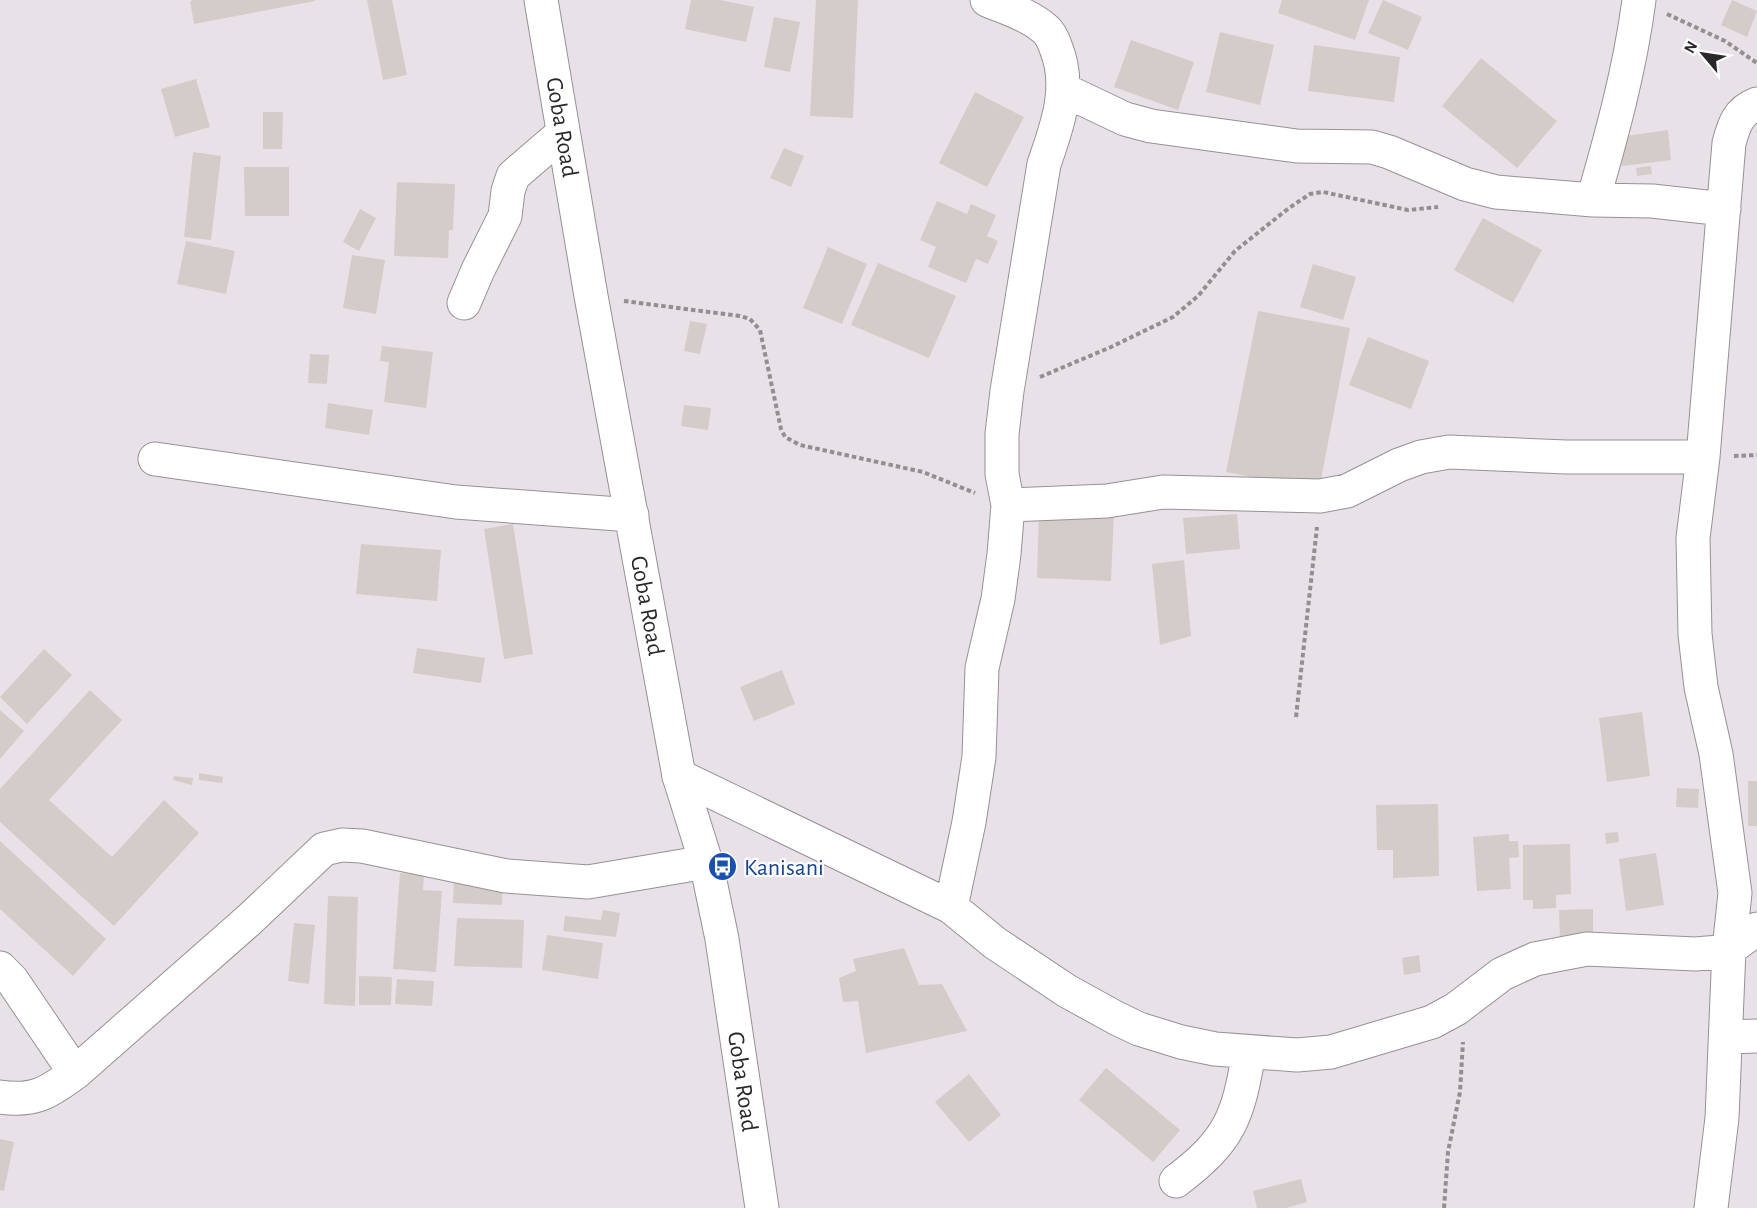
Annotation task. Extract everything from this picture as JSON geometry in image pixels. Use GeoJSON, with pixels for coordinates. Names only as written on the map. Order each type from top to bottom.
{"type":"FeatureCollection","features":[{"type":"Feature","properties":{"kind":"street","name":"Goba Road"},"geometry":{"type":"LineString","coordinates":[[541,0],[591,296],[679,776],[706,862],[722,939],[762,1208]]}},
{"type":"Feature","properties":{"kind":"street"},"geometry":{"type":"LineString","coordinates":[[951,907],[969,822],[979,757],[982,668],[998,599],[1005,554],[1008,505],[1002,474],[1002,435],[1007,391],[1044,164],[1054,134],[1064,90],[1059,54],[1046,30],[1032,20],[987,0]]}},
{"type":"Feature","properties":{"kind":"street"},"geometry":{"type":"LineString","coordinates":[[1593,200],[1622,98],[1639,0]]}},
{"type":"Feature","properties":{"kind":"street"},"geometry":{"type":"LineString","coordinates":[[1064,90],[1125,119],[1151,126],[1297,146],[1372,147],[1482,189],[1530,196],[1652,201],[1724,209]]}},
{"type":"Feature","properties":{"kind":"street"},"geometry":{"type":"LineString","coordinates":[[1711,1208],[1722,1118],[1741,1037],[1729,949],[1736,893],[1716,754],[1701,687],[1695,634],[1693,538],[1703,457],[1729,143],[1734,125],[1740,115],[1749,107],[1757,104]]}},
{"type":"Feature","properties":{"kind":"street"},"geometry":{"type":"LineString","coordinates":[[464,303],[505,216],[508,191],[513,176],[563,133]]}},
{"type":"Feature","properties":{"kind":"street"},"geometry":{"type":"LineString","coordinates":[[1008,505],[1107,501],[1163,492],[1320,496],[1347,491],[1399,465],[1421,457],[1449,452],[1566,457],[1703,457]]}},
{"type":"Feature","properties":{"kind":"street"},"geometry":{"type":"LineString","coordinates":[[155,459],[456,502],[632,515]]}},
{"type":"Feature","properties":{"kind":"street"},"geometry":{"type":"LineString","coordinates":[[679,776],[951,907],[995,943],[1067,991],[1123,1022],[1181,1042],[1215,1049],[1297,1055],[1331,1052],[1432,1022],[1465,1002],[1502,974],[1520,964],[1536,959],[1587,949],[1695,954],[1720,952],[1729,949],[1757,928]]}},
{"type":"Feature","properties":{"kind":"street"},"geometry":{"type":"LineString","coordinates":[[0,1097],[33,1098],[49,1092],[75,1073],[249,920],[324,849],[342,845],[362,846],[506,876],[588,882],[706,862]]}},
{"type":"Feature","properties":{"kind":"street"},"geometry":{"type":"LineString","coordinates":[[0,968],[12,980],[75,1073]]}},
{"type":"Feature","properties":{"kind":"street"},"geometry":{"type":"LineString","coordinates":[[1176,1180],[1203,1160],[1228,1131],[1242,1095],[1249,1053]]}},
{"type":"Feature","properties":{"kind":"path"},"geometry":{"type":"LineString","coordinates":[[1639,0],[1725,41],[1757,63]]}},
{"type":"Feature","properties":{"kind":"path"},"geometry":{"type":"LineString","coordinates":[[1007,391],[1111,347],[1173,316],[1198,296],[1235,251],[1288,208],[1310,194],[1323,192],[1408,210],[1439,207]]}},
{"type":"Feature","properties":{"kind":"path"},"geometry":{"type":"LineString","coordinates":[[591,296],[750,319],[760,330],[781,429],[785,437],[808,448],[923,472],[1008,505]]}},
{"type":"Feature","properties":{"kind":"path"},"geometry":{"type":"LineString","coordinates":[[1296,717],[1320,496]]}},
{"type":"Feature","properties":{"kind":"path"},"geometry":{"type":"LineString","coordinates":[[1444,1208],[1448,1152],[1460,1092],[1465,1002]]}},
{"type":"Feature","properties":{"kind":"building"},"geometry":{"type":"Polygon","coordinates":[[[367,0],[392,0],[407,75],[383,80],[367,0]]]}},
{"type":"Feature","properties":{"kind":"building"},"geometry":{"type":"Polygon","coordinates":[[[691,0],[720,0],[754,7],[746,42],[685,29],[691,0]]]}},
{"type":"Feature","properties":{"kind":"building"},"geometry":{"type":"Polygon","coordinates":[[[816,0],[858,0],[853,118],[810,116],[816,0]]]}},
{"type":"Feature","properties":{"kind":"building"},"geometry":{"type":"Polygon","coordinates":[[[1282,0],[1369,0],[1355,40],[1278,13],[1282,0]]]}},
{"type":"Feature","properties":{"kind":"building"},"geometry":{"type":"Polygon","coordinates":[[[1383,0],[1422,17],[1408,50],[1368,33],[1383,0]]]}},
{"type":"Feature","properties":{"kind":"building"},"geometry":{"type":"Polygon","coordinates":[[[1732,0],[1757,11],[1747,37],[1721,25],[1732,0]]]}},
{"type":"Feature","properties":{"kind":"building"},"geometry":{"type":"Polygon","coordinates":[[[190,1],[315,1],[194,24],[190,1]]]}},
{"type":"Feature","properties":{"kind":"building"},"geometry":{"type":"Polygon","coordinates":[[[774,17],[800,22],[790,72],[764,67],[774,17]]]}},
{"type":"Feature","properties":{"kind":"building"},"geometry":{"type":"Polygon","coordinates":[[[1220,32],[1274,45],[1260,105],[1206,92],[1220,32]]]}},
{"type":"Feature","properties":{"kind":"building"},"geometry":{"type":"Polygon","coordinates":[[[1131,40],[1194,62],[1178,110],[1114,87],[1131,40]]]}},
{"type":"Feature","properties":{"kind":"building"},"geometry":{"type":"Polygon","coordinates":[[[1314,45],[1400,57],[1394,102],[1308,91],[1314,45]]]}},
{"type":"Feature","properties":{"kind":"building"},"geometry":{"type":"Polygon","coordinates":[[[1481,58],[1557,121],[1517,168],[1442,106],[1481,58]]]}},
{"type":"Feature","properties":{"kind":"building"},"geometry":{"type":"Polygon","coordinates":[[[196,79],[210,127],[175,137],[161,89],[196,79]]]}},
{"type":"Feature","properties":{"kind":"building"},"geometry":{"type":"Polygon","coordinates":[[[975,92],[1024,117],[987,187],[939,163],[975,92]]]}},
{"type":"Feature","properties":{"kind":"building"},"geometry":{"type":"Polygon","coordinates":[[[263,112],[283,112],[282,149],[263,149],[263,112]]]}},
{"type":"Feature","properties":{"kind":"building"},"geometry":{"type":"Polygon","coordinates":[[[1668,130],[1671,160],[1622,166],[1619,137],[1668,130]]]}},
{"type":"Feature","properties":{"kind":"building"},"geometry":{"type":"Polygon","coordinates":[[[784,148],[804,156],[791,187],[770,178],[784,148]]]}},
{"type":"Feature","properties":{"kind":"building"},"geometry":{"type":"Polygon","coordinates":[[[193,152],[221,156],[211,240],[184,237],[193,152]]]}},
{"type":"Feature","properties":{"kind":"building"},"geometry":{"type":"Polygon","coordinates":[[[1651,166],[1652,174],[1637,176],[1636,168],[1651,166]]]}},
{"type":"Feature","properties":{"kind":"building"},"geometry":{"type":"Polygon","coordinates":[[[244,167],[289,167],[289,216],[245,216],[244,167]]]}},
{"type":"Feature","properties":{"kind":"building"},"geometry":{"type":"Polygon","coordinates":[[[397,182],[455,184],[453,230],[449,230],[448,258],[394,256],[397,182]]]}},
{"type":"Feature","properties":{"kind":"building"},"geometry":{"type":"Polygon","coordinates":[[[937,201],[967,214],[971,204],[996,215],[987,236],[998,241],[988,264],[976,259],[966,283],[928,267],[936,247],[920,240],[937,201]]]}},
{"type":"Feature","properties":{"kind":"building"},"geometry":{"type":"Polygon","coordinates":[[[360,209],[376,218],[359,251],[343,242],[360,209]]]}},
{"type":"Feature","properties":{"kind":"building"},"geometry":{"type":"Polygon","coordinates":[[[1483,218],[1542,250],[1513,303],[1454,270],[1483,218]]]}},
{"type":"Feature","properties":{"kind":"building"},"geometry":{"type":"Polygon","coordinates":[[[186,241],[235,251],[226,294],[177,284],[186,241]]]}},
{"type":"Feature","properties":{"kind":"building"},"geometry":{"type":"Polygon","coordinates":[[[828,247],[867,264],[842,324],[803,308],[828,247]]]}},
{"type":"Feature","properties":{"kind":"building"},"geometry":{"type":"Polygon","coordinates":[[[352,255],[385,260],[376,314],[343,308],[352,255]]]}},
{"type":"Feature","properties":{"kind":"building"},"geometry":{"type":"Polygon","coordinates":[[[878,263],[956,296],[929,358],[851,325],[878,263]]]}},
{"type":"Feature","properties":{"kind":"building"},"geometry":{"type":"Polygon","coordinates":[[[1313,264],[1356,277],[1343,320],[1300,307],[1313,264]]]}},
{"type":"Feature","properties":{"kind":"building"},"geometry":{"type":"Polygon","coordinates":[[[1258,311],[1350,328],[1319,490],[1226,472],[1258,311]]]}},
{"type":"Feature","properties":{"kind":"building"},"geometry":{"type":"Polygon","coordinates":[[[690,321],[707,324],[700,354],[684,351],[690,321]]]}},
{"type":"Feature","properties":{"kind":"building"},"geometry":{"type":"Polygon","coordinates":[[[1368,337],[1429,361],[1411,409],[1349,385],[1368,337]]]}},
{"type":"Feature","properties":{"kind":"building"},"geometry":{"type":"Polygon","coordinates":[[[382,346],[433,352],[426,408],[384,402],[389,362],[380,361],[382,346]]]}},
{"type":"Feature","properties":{"kind":"building"},"geometry":{"type":"Polygon","coordinates":[[[310,354],[329,355],[327,384],[308,383],[310,354]]]}},
{"type":"Feature","properties":{"kind":"building"},"geometry":{"type":"Polygon","coordinates":[[[328,403],[373,410],[369,435],[325,428],[328,403]]]}},
{"type":"Feature","properties":{"kind":"building"},"geometry":{"type":"Polygon","coordinates":[[[684,405],[711,408],[708,430],[681,426],[684,405]]]}},
{"type":"Feature","properties":{"kind":"building"},"geometry":{"type":"Polygon","coordinates":[[[1039,510],[1114,513],[1111,581],[1037,578],[1039,510]]]}},
{"type":"Feature","properties":{"kind":"building"},"geometry":{"type":"Polygon","coordinates":[[[1237,514],[1240,549],[1186,554],[1183,518],[1237,514]]]}},
{"type":"Feature","properties":{"kind":"building"},"geometry":{"type":"Polygon","coordinates":[[[513,524],[533,654],[504,659],[484,529],[513,524]]]}},
{"type":"Feature","properties":{"kind":"building"},"geometry":{"type":"Polygon","coordinates":[[[361,544],[441,550],[437,601],[356,594],[361,544]]]}},
{"type":"Feature","properties":{"kind":"building"},"geometry":{"type":"Polygon","coordinates":[[[1184,560],[1191,636],[1160,645],[1152,564],[1184,560]]]}},
{"type":"Feature","properties":{"kind":"building"},"geometry":{"type":"Polygon","coordinates":[[[417,648],[485,658],[481,683],[413,673],[417,648]]]}},
{"type":"Feature","properties":{"kind":"building"},"geometry":{"type":"Polygon","coordinates":[[[44,649],[72,675],[27,724],[0,697],[44,649]]]}},
{"type":"Feature","properties":{"kind":"building"},"geometry":{"type":"Polygon","coordinates":[[[782,670],[795,704],[754,721],[740,687],[782,670]]]}},
{"type":"Feature","properties":{"kind":"building"},"geometry":{"type":"Polygon","coordinates":[[[90,690],[122,720],[49,800],[112,857],[164,800],[199,833],[114,926],[0,822],[0,789],[90,690]]]}},
{"type":"Feature","properties":{"kind":"building"},"geometry":{"type":"Polygon","coordinates":[[[0,710],[24,731],[0,759],[0,710]]]}},
{"type":"Feature","properties":{"kind":"building"},"geometry":{"type":"Polygon","coordinates":[[[1642,712],[1650,776],[1607,782],[1599,718],[1642,712]]]}},
{"type":"Feature","properties":{"kind":"building"},"geometry":{"type":"Polygon","coordinates":[[[199,773],[223,777],[222,783],[199,780],[199,773]]]}},
{"type":"Feature","properties":{"kind":"building"},"geometry":{"type":"Polygon","coordinates":[[[174,776],[193,778],[192,785],[173,780],[174,776]]]}},
{"type":"Feature","properties":{"kind":"building"},"geometry":{"type":"Polygon","coordinates":[[[1748,781],[1757,781],[1757,826],[1748,826],[1748,781]]]}},
{"type":"Feature","properties":{"kind":"building"},"geometry":{"type":"Polygon","coordinates":[[[1677,788],[1699,789],[1698,808],[1676,807],[1677,788]]]}},
{"type":"Feature","properties":{"kind":"building"},"geometry":{"type":"Polygon","coordinates":[[[1438,804],[1439,876],[1393,878],[1393,850],[1377,850],[1376,805],[1438,804]]]}},
{"type":"Feature","properties":{"kind":"building"},"geometry":{"type":"Polygon","coordinates":[[[1618,832],[1619,842],[1606,844],[1605,833],[1618,832]]]}},
{"type":"Feature","properties":{"kind":"building"},"geometry":{"type":"Polygon","coordinates":[[[1509,834],[1509,841],[1518,841],[1519,857],[1509,858],[1511,889],[1477,891],[1473,837],[1509,834]]]}},
{"type":"Feature","properties":{"kind":"building"},"geometry":{"type":"Polygon","coordinates":[[[0,841],[106,939],[73,976],[0,909],[0,841]]]}},
{"type":"Feature","properties":{"kind":"building"},"geometry":{"type":"Polygon","coordinates":[[[1570,844],[1571,894],[1556,895],[1556,908],[1533,909],[1533,900],[1523,900],[1523,845],[1570,844]]]}},
{"type":"Feature","properties":{"kind":"building"},"geometry":{"type":"Polygon","coordinates":[[[1656,853],[1664,905],[1626,911],[1619,859],[1656,853]]]}},
{"type":"Feature","properties":{"kind":"building"},"geometry":{"type":"Polygon","coordinates":[[[400,873],[424,875],[423,890],[442,891],[436,972],[393,969],[400,873]]]}},
{"type":"Feature","properties":{"kind":"building"},"geometry":{"type":"Polygon","coordinates":[[[454,876],[503,877],[502,905],[453,903],[454,876]]]}},
{"type":"Feature","properties":{"kind":"building"},"geometry":{"type":"Polygon","coordinates":[[[328,896],[358,897],[355,1006],[324,1004],[328,896]]]}},
{"type":"Feature","properties":{"kind":"building"},"geometry":{"type":"Polygon","coordinates":[[[1593,909],[1593,938],[1560,939],[1559,910],[1593,909]]]}},
{"type":"Feature","properties":{"kind":"building"},"geometry":{"type":"Polygon","coordinates":[[[603,910],[620,913],[616,937],[563,931],[565,916],[601,920],[603,910]]]}},
{"type":"Feature","properties":{"kind":"building"},"geometry":{"type":"Polygon","coordinates":[[[457,918],[524,920],[522,968],[454,966],[457,918]]]}},
{"type":"Feature","properties":{"kind":"building"},"geometry":{"type":"Polygon","coordinates":[[[294,923],[315,925],[309,984],[288,981],[294,923]]]}},
{"type":"Feature","properties":{"kind":"building"},"geometry":{"type":"Polygon","coordinates":[[[547,935],[603,943],[598,979],[542,970],[547,935]]]}},
{"type":"Feature","properties":{"kind":"building"},"geometry":{"type":"Polygon","coordinates":[[[904,948],[919,985],[942,984],[967,1031],[866,1053],[858,1001],[843,1002],[839,978],[856,971],[853,959],[904,948]]]}},
{"type":"Feature","properties":{"kind":"building"},"geometry":{"type":"Polygon","coordinates":[[[1419,955],[1421,972],[1404,975],[1402,958],[1419,955]]]}},
{"type":"Feature","properties":{"kind":"building"},"geometry":{"type":"Polygon","coordinates":[[[359,976],[392,977],[391,1005],[359,1005],[359,976]]]}},
{"type":"Feature","properties":{"kind":"building"},"geometry":{"type":"Polygon","coordinates":[[[397,979],[434,981],[432,1006],[395,1004],[397,979]]]}},
{"type":"Feature","properties":{"kind":"building"},"geometry":{"type":"Polygon","coordinates":[[[1106,1068],[1180,1130],[1153,1162],[1079,1100],[1106,1068]]]}},
{"type":"Feature","properties":{"kind":"building"},"geometry":{"type":"Polygon","coordinates":[[[969,1074],[1001,1115],[969,1142],[935,1102],[969,1074]]]}},
{"type":"Feature","properties":{"kind":"building"},"geometry":{"type":"Polygon","coordinates":[[[0,1139],[14,1142],[4,1191],[0,1190],[0,1139]]]}},
{"type":"Feature","properties":{"kind":"building"},"geometry":{"type":"Polygon","coordinates":[[[1301,1179],[1307,1202],[1286,1208],[1257,1208],[1253,1191],[1301,1179]]]}},
{"type":"Feature","properties":{"kind":"place","name":"Kanisani"},"geometry":{"type":"Point","coordinates":[723,867]}}]}
